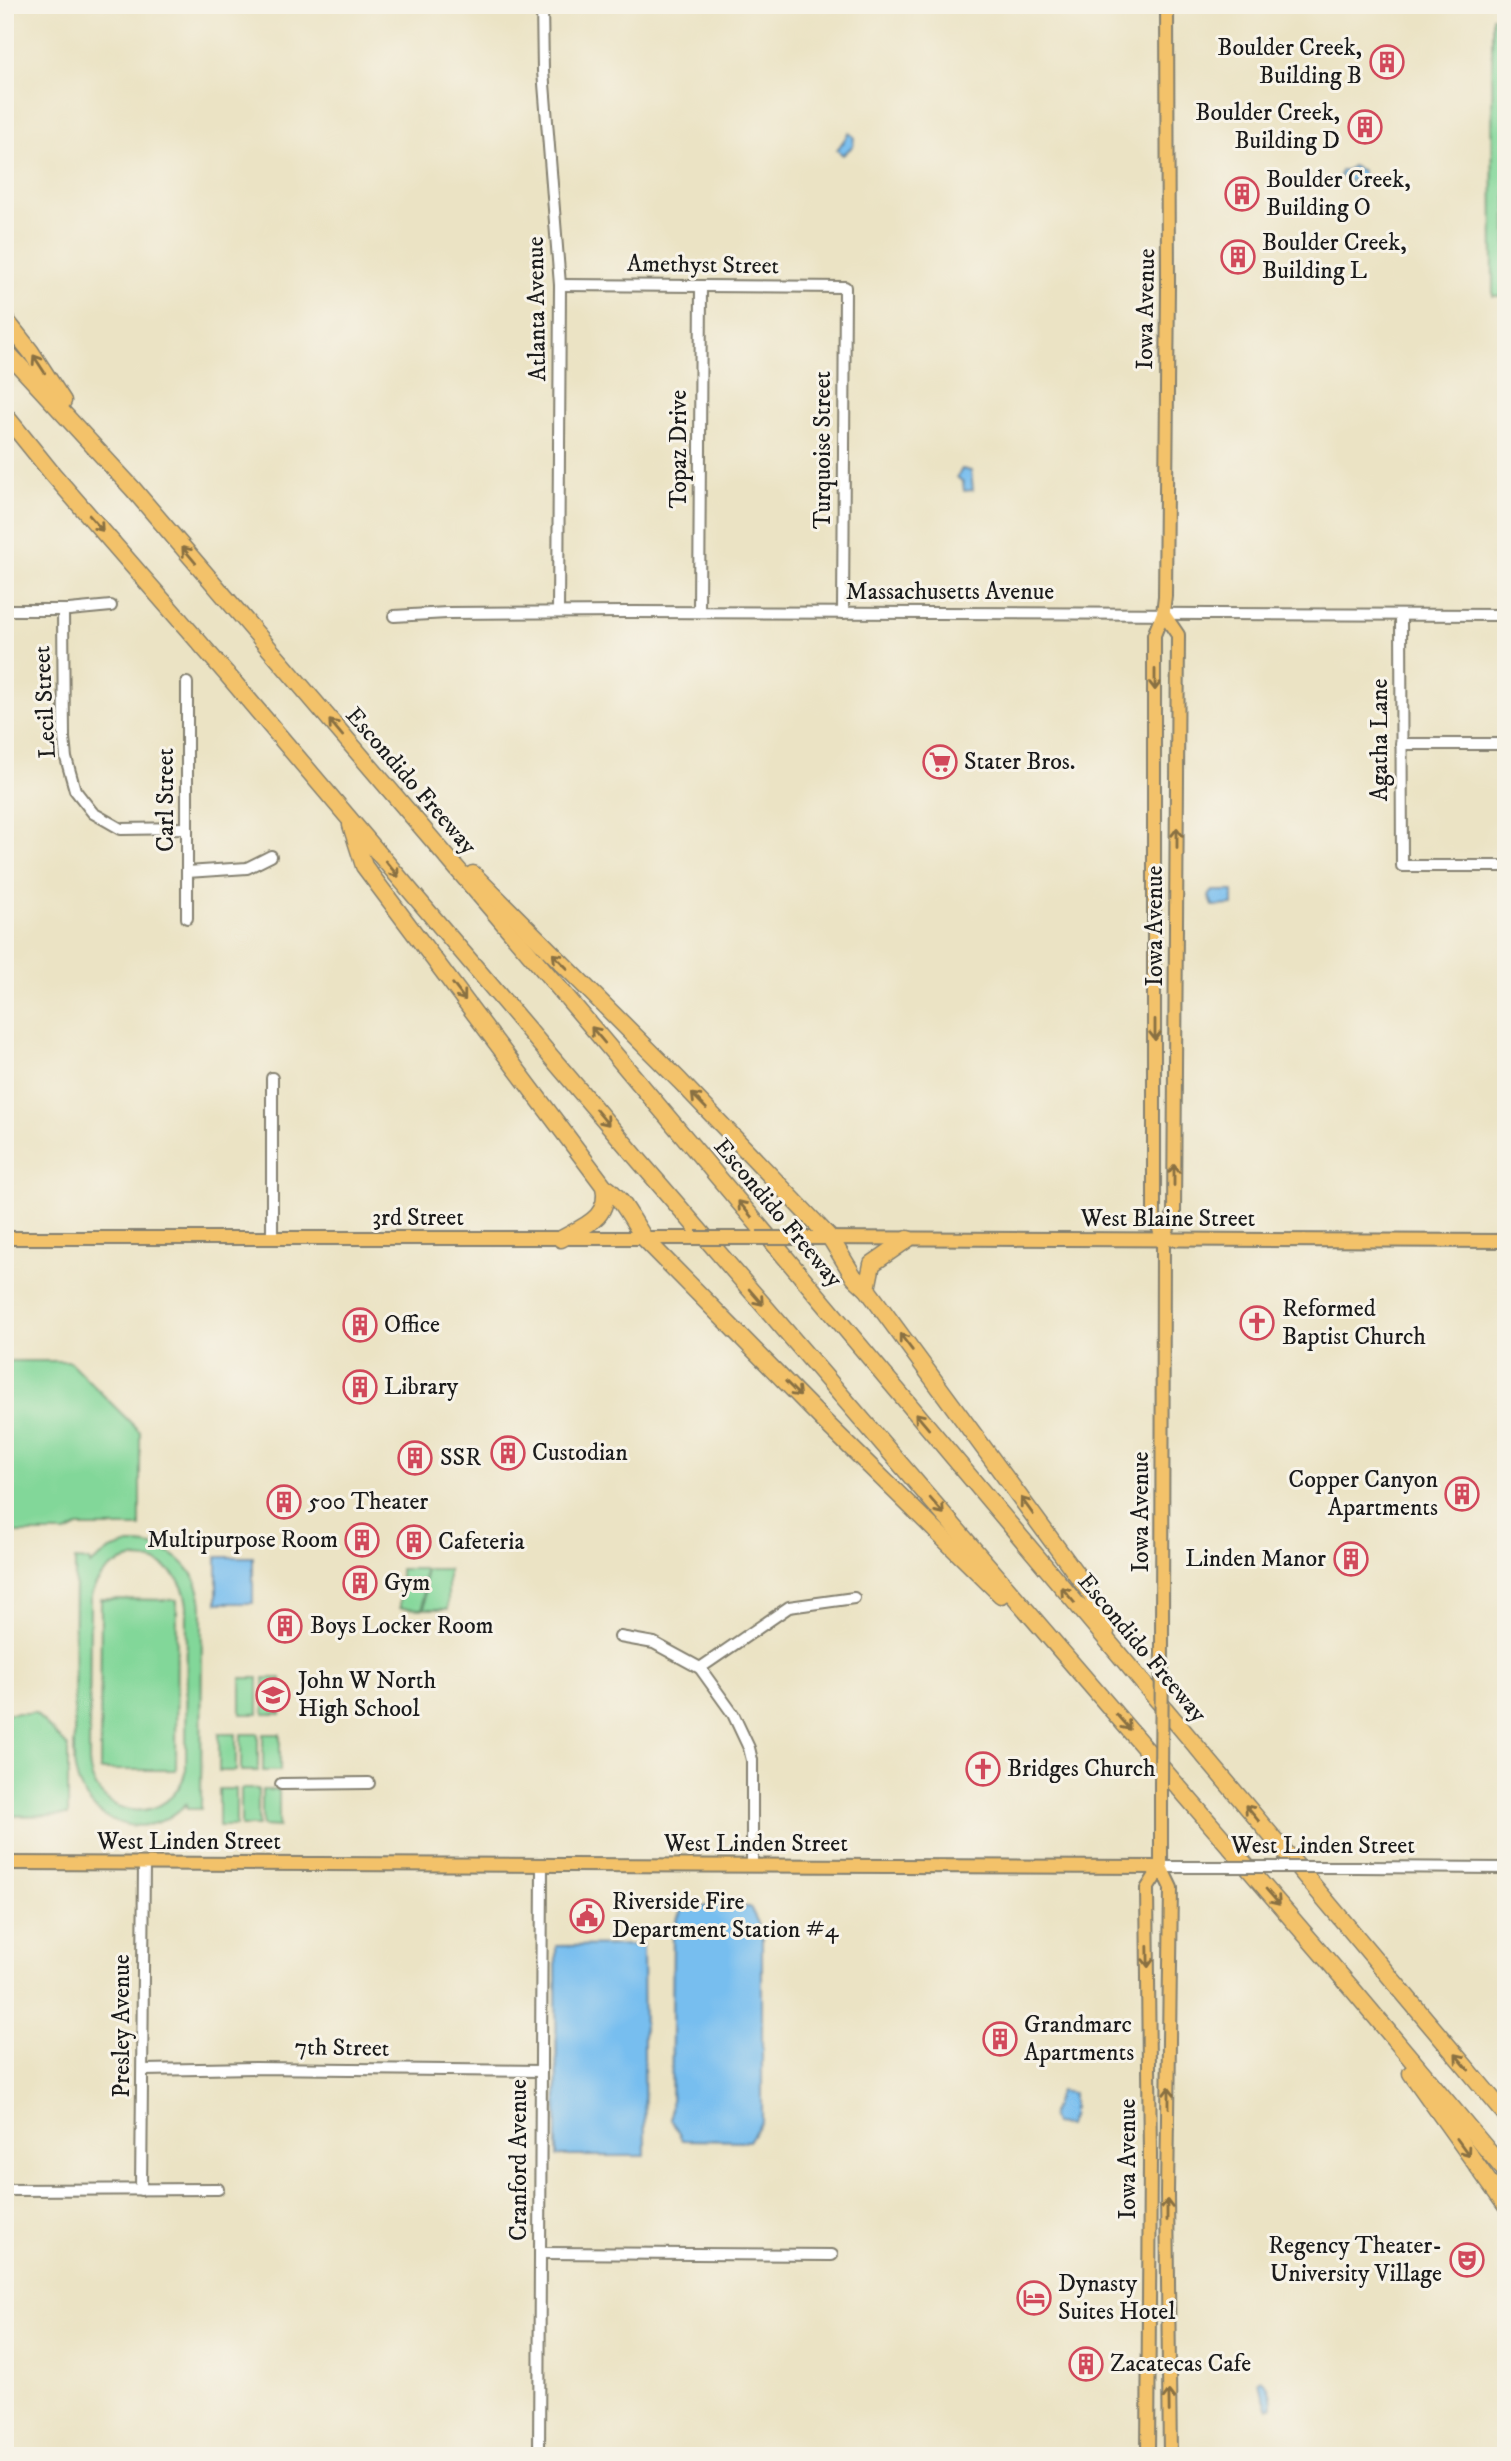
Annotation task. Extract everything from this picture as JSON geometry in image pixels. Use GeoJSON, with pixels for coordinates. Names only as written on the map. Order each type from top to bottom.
{"type":"FeatureCollection","features":[{"type":"Feature","properties":{"kind":"highway"},"geometry":{"type":"LineString","coordinates":[[5,319],[31,352],[89,441]]}},
{"type":"Feature","properties":{"kind":"highway","name":"Escondido Freeway"},"geometry":{"type":"LineString","coordinates":[[5,350],[133,489],[675,1125],[1506,2115]]}},
{"type":"Feature","properties":{"kind":"highway"},"geometry":{"type":"LineString","coordinates":[[5,415],[1506,2172]]}},
{"type":"Feature","properties":{"kind":"highway"},"geometry":{"type":"LineString","coordinates":[[5,428],[51,472]]}},
{"type":"Feature","properties":{"kind":"highway"},"geometry":{"type":"LineString","coordinates":[[380,780],[680,1081],[831,1239],[854,1277],[867,1289],[1091,1594],[1112,1647]]}},
{"type":"Feature","properties":{"kind":"highway"},"geometry":{"type":"LineString","coordinates":[[348,816],[364,866],[604,1186],[612,1191],[652,1238],[879,1476],[1078,1670]]}},
{"type":"Feature","properties":{"kind":"highway"},"geometry":{"type":"LineString","coordinates":[[561,1239],[592,1221],[600,1213],[606,1198],[604,1186]]}},
{"type":"Feature","properties":{"kind":"highway"},"geometry":{"type":"LineString","coordinates":[[867,1289],[872,1264],[908,1239]]}},
{"type":"Feature","properties":{"kind":"highway"},"geometry":{"type":"LineString","coordinates":[[1354,1991],[1506,2206]]}},
{"type":"Feature","properties":{"kind":"main road","name":"Iowa Avenue"},"geometry":{"type":"LineString","coordinates":[[1167,5],[1168,285],[1163,613],[1154,635],[1154,1216],[1163,1240],[1161,1867],[1171,1888],[1167,2194],[1170,2456]]}},
{"type":"Feature","properties":{"kind":"main road","name":"Iowa Avenue"},"geometry":{"type":"LineString","coordinates":[[1163,613],[1178,635],[1174,1214],[1163,1240]]}},
{"type":"Feature","properties":{"kind":"main road","name":"3rd Street"},"geometry":{"type":"LineString","coordinates":[[5,1238],[831,1239]]}},
{"type":"Feature","properties":{"kind":"main road","name":"West Blaine Street"},"geometry":{"type":"LineString","coordinates":[[831,1239],[1506,1241]]}},
{"type":"Feature","properties":{"kind":"main road","name":"West Linden Street"},"geometry":{"type":"LineString","coordinates":[[5,1863],[1161,1867]]}},
{"type":"Feature","properties":{"kind":"main road","name":"Iowa Avenue"},"geometry":{"type":"LineString","coordinates":[[1148,2456],[1150,2150],[1147,1889],[1161,1867]]}},
{"type":"Feature","properties":{"kind":"street","name":"Atlanta Avenue"},"geometry":{"type":"LineString","coordinates":[[542,5],[543,71],[560,285],[558,612]]}},
{"type":"Feature","properties":{"kind":"street","name":"Amethyst Street"},"geometry":{"type":"LineString","coordinates":[[560,285],[845,287]]}},
{"type":"Feature","properties":{"kind":"street","name":"Topaz Drive"},"geometry":{"type":"LineString","coordinates":[[699,612],[701,286]]}},
{"type":"Feature","properties":{"kind":"street","name":"Turquoise Street"},"geometry":{"type":"LineString","coordinates":[[843,613],[845,287]]}},
{"type":"Feature","properties":{"kind":"street"},"geometry":{"type":"LineString","coordinates":[[5,610],[63,611],[111,606]]}},
{"type":"Feature","properties":{"kind":"street","name":"Lecil Street"},"geometry":{"type":"LineString","coordinates":[[63,611],[64,738],[66,758],[75,790],[93,813],[121,829],[187,828]]}},
{"type":"Feature","properties":{"kind":"street","name":"Massachusetts Avenue"},"geometry":{"type":"LineString","coordinates":[[394,616],[447,612],[1506,615]]}},
{"type":"Feature","properties":{"kind":"street","name":"Agatha Lane"},"geometry":{"type":"LineString","coordinates":[[1401,615],[1402,866],[1506,866]]}},
{"type":"Feature","properties":{"kind":"street","name":"Carl Street"},"geometry":{"type":"LineString","coordinates":[[187,683],[187,918]]}},
{"type":"Feature","properties":{"kind":"street"},"geometry":{"type":"LineString","coordinates":[[1401,744],[1506,744]]}},
{"type":"Feature","properties":{"kind":"street"},"geometry":{"type":"LineString","coordinates":[[187,872],[247,868],[271,856]]}},
{"type":"Feature","properties":{"kind":"street"},"geometry":{"type":"LineString","coordinates":[[272,1078],[272,1238]]}},
{"type":"Feature","properties":{"kind":"street"},"geometry":{"type":"LineString","coordinates":[[700,1668],[789,1607],[854,1598]]}},
{"type":"Feature","properties":{"kind":"street"},"geometry":{"type":"LineString","coordinates":[[620,1637],[653,1643],[700,1668],[733,1714],[749,1748],[752,1782],[752,1865]]}},
{"type":"Feature","properties":{"kind":"street"},"geometry":{"type":"LineString","coordinates":[[281,1784],[369,1783]]}},
{"type":"Feature","properties":{"kind":"street","name":"Presley Avenue"},"geometry":{"type":"LineString","coordinates":[[141,2190],[144,1863]]}},
{"type":"Feature","properties":{"kind":"street","name":"Cranford Avenue"},"geometry":{"type":"LineString","coordinates":[[539,2456],[542,1864]]}},
{"type":"Feature","properties":{"kind":"street","name":"West Linden Street"},"geometry":{"type":"LineString","coordinates":[[1161,1867],[1506,1868]]}},
{"type":"Feature","properties":{"kind":"street","name":"7th Street"},"geometry":{"type":"LineString","coordinates":[[143,2070],[255,2068],[541,2071]]}},
{"type":"Feature","properties":{"kind":"street"},"geometry":{"type":"LineString","coordinates":[[5,2190],[218,2189]]}},
{"type":"Feature","properties":{"kind":"street"},"geometry":{"type":"LineString","coordinates":[[540,2253],[831,2255]]}},
{"type":"Feature","properties":{"kind":"green space"},"geometry":{"type":"Polygon","coordinates":[[[1492,17],[1506,17],[1506,296],[1493,296],[1492,17]]]}},
{"type":"Feature","properties":{"kind":"green space"},"geometry":{"type":"Polygon","coordinates":[[[5,1361],[69,1361],[140,1432],[140,1527],[78,1527],[66,1533],[5,1533],[5,1361]]]}},
{"type":"Feature","properties":{"kind":"green space"},"geometry":{"type":"Polygon","coordinates":[[[129,1544],[157,1547],[179,1560],[188,1569],[200,1593],[201,1809],[187,1809],[186,1804],[169,1817],[151,1824],[133,1826],[116,1822],[100,1813],[78,1783],[74,1762],[75,1560],[90,1561],[90,1565],[110,1550],[129,1544]],[[123,1561],[110,1568],[100,1578],[90,1599],[89,1762],[94,1782],[104,1797],[118,1806],[134,1810],[150,1809],[166,1802],[178,1789],[186,1770],[185,1596],[182,1586],[170,1571],[153,1561],[123,1561]]]}},
{"type":"Feature","properties":{"kind":"green space"},"geometry":{"type":"Polygon","coordinates":[[[400,1569],[424,1569],[423,1609],[400,1608],[400,1569]]]}},
{"type":"Feature","properties":{"kind":"green space"},"geometry":{"type":"Polygon","coordinates":[[[425,1569],[448,1569],[448,1609],[425,1609],[425,1569]]]}},
{"type":"Feature","properties":{"kind":"green space"},"geometry":{"type":"Polygon","coordinates":[[[101,1599],[177,1600],[176,1770],[100,1770],[101,1599]]]}},
{"type":"Feature","properties":{"kind":"green space"},"geometry":{"type":"Polygon","coordinates":[[[241,1678],[258,1678],[258,1714],[241,1714],[241,1678]]]}},
{"type":"Feature","properties":{"kind":"green space"},"geometry":{"type":"Polygon","coordinates":[[[264,1678],[281,1678],[281,1714],[264,1714],[264,1678]]]}},
{"type":"Feature","properties":{"kind":"green space"},"geometry":{"type":"Polygon","coordinates":[[[5,1713],[35,1713],[68,1747],[68,1815],[5,1816],[5,1713]]]}},
{"type":"Feature","properties":{"kind":"green space"},"geometry":{"type":"Polygon","coordinates":[[[219,1734],[236,1734],[236,1771],[219,1771],[219,1734]]]}},
{"type":"Feature","properties":{"kind":"green space"},"geometry":{"type":"Polygon","coordinates":[[[241,1734],[258,1734],[258,1771],[241,1771],[241,1734]]]}},
{"type":"Feature","properties":{"kind":"green space"},"geometry":{"type":"Polygon","coordinates":[[[263,1734],[280,1734],[280,1771],[263,1771],[263,1734]]]}},
{"type":"Feature","properties":{"kind":"green space"},"geometry":{"type":"Polygon","coordinates":[[[219,1789],[236,1789],[236,1826],[219,1826],[219,1789]]]}},
{"type":"Feature","properties":{"kind":"green space"},"geometry":{"type":"Polygon","coordinates":[[[241,1789],[258,1789],[258,1826],[241,1826],[241,1789]]]}},
{"type":"Feature","properties":{"kind":"green space"},"geometry":{"type":"Polygon","coordinates":[[[262,1790],[279,1790],[279,1827],[262,1826],[262,1790]]]}},
{"type":"Feature","properties":{"kind":"water"},"geometry":{"type":"Polygon","coordinates":[[[849,133],[854,137],[853,146],[843,155],[837,150],[849,133]]]}},
{"type":"Feature","properties":{"kind":"water"},"geometry":{"type":"Polygon","coordinates":[[[1352,166],[1363,171],[1363,177],[1349,181],[1340,176],[1341,170],[1352,166]]]}},
{"type":"Feature","properties":{"kind":"water"},"geometry":{"type":"Polygon","coordinates":[[[962,469],[971,471],[973,490],[964,491],[963,482],[957,477],[962,469]]]}},
{"type":"Feature","properties":{"kind":"water"},"geometry":{"type":"Polygon","coordinates":[[[1213,891],[1233,891],[1233,905],[1213,906],[1209,896],[1213,891]]]}},
{"type":"Feature","properties":{"kind":"water"},"geometry":{"type":"Polygon","coordinates":[[[217,1557],[253,1557],[253,1603],[217,1603],[217,1557]]]}},
{"type":"Feature","properties":{"kind":"water"},"geometry":{"type":"Polygon","coordinates":[[[683,1906],[750,1907],[762,1931],[762,2121],[749,2141],[682,2140],[671,2119],[673,1928],[683,1906]]]}},
{"type":"Feature","properties":{"kind":"water"},"geometry":{"type":"Polygon","coordinates":[[[643,1945],[645,2156],[557,2156],[556,1946],[643,1945]]]}},
{"type":"Feature","properties":{"kind":"water"},"geometry":{"type":"Polygon","coordinates":[[[1059,2091],[1073,2093],[1073,2109],[1068,2126],[1054,2124],[1051,2115],[1059,2091]]]}},
{"type":"Feature","properties":{"kind":"water"},"geometry":{"type":"Polygon","coordinates":[[[1261,2379],[1267,2384],[1271,2395],[1272,2407],[1268,2409],[1258,2382],[1261,2379]]]}},
{"type":"Feature","properties":{"kind":"place","name":"Boulder Creek, Building B"},"geometry":{"type":"Point","coordinates":[1387,62]}},
{"type":"Feature","properties":{"kind":"place","name":"Boulder Creek, Building D"},"geometry":{"type":"Point","coordinates":[1365,127]}},
{"type":"Feature","properties":{"kind":"place","name":"Boulder Creek, Building O"},"geometry":{"type":"Point","coordinates":[1242,194]}},
{"type":"Feature","properties":{"kind":"place","name":"Boulder Creek, Building L"},"geometry":{"type":"Point","coordinates":[1238,257]}},
{"type":"Feature","properties":{"kind":"place","name":"Stater Bros."},"geometry":{"type":"Point","coordinates":[940,762]}},
{"type":"Feature","properties":{"kind":"place","name":"Reformed Baptist Church"},"geometry":{"type":"Point","coordinates":[1257,1323]}},
{"type":"Feature","properties":{"kind":"place","name":"Office"},"geometry":{"type":"Point","coordinates":[360,1325]}},
{"type":"Feature","properties":{"kind":"place","name":"Library"},"geometry":{"type":"Point","coordinates":[360,1387]}},
{"type":"Feature","properties":{"kind":"place","name":"Custodian"},"geometry":{"type":"Point","coordinates":[508,1453]}},
{"type":"Feature","properties":{"kind":"place","name":"SSR"},"geometry":{"type":"Point","coordinates":[415,1458]}},
{"type":"Feature","properties":{"kind":"place","name":"Copper Canyon Apartments"},"geometry":{"type":"Point","coordinates":[1462,1494]}},
{"type":"Feature","properties":{"kind":"place","name":"500 Theater"},"geometry":{"type":"Point","coordinates":[284,1502]}},
{"type":"Feature","properties":{"kind":"place","name":"Multipurpose Room"},"geometry":{"type":"Point","coordinates":[362,1540]}},
{"type":"Feature","properties":{"kind":"place","name":"Cafeteria"},"geometry":{"type":"Point","coordinates":[414,1542]}},
{"type":"Feature","properties":{"kind":"place","name":"Linden Manor"},"geometry":{"type":"Point","coordinates":[1351,1559]}},
{"type":"Feature","properties":{"kind":"place","name":"Gym"},"geometry":{"type":"Point","coordinates":[360,1583]}},
{"type":"Feature","properties":{"kind":"place","name":"Boys Locker Room"},"geometry":{"type":"Point","coordinates":[285,1626]}},
{"type":"Feature","properties":{"kind":"place","name":"John W North High School"},"geometry":{"type":"Point","coordinates":[273,1695]}},
{"type":"Feature","properties":{"kind":"place","name":"Bridges Church"},"geometry":{"type":"Point","coordinates":[983,1769]}},
{"type":"Feature","properties":{"kind":"place","name":"Riverside Fire Department Station #4"},"geometry":{"type":"Point","coordinates":[587,1916]}},
{"type":"Feature","properties":{"kind":"place","name":"Grandmarc Apartments"},"geometry":{"type":"Point","coordinates":[1000,2039]}},
{"type":"Feature","properties":{"kind":"place","name":"Regency Theater- University Village"},"geometry":{"type":"Point","coordinates":[1467,2260]}},
{"type":"Feature","properties":{"kind":"place","name":"Dynasty Suites Hotel"},"geometry":{"type":"Point","coordinates":[1034,2298]}},
{"type":"Feature","properties":{"kind":"place","name":"Zacatecas Cafe"},"geometry":{"type":"Point","coordinates":[1086,2364]}}]}
